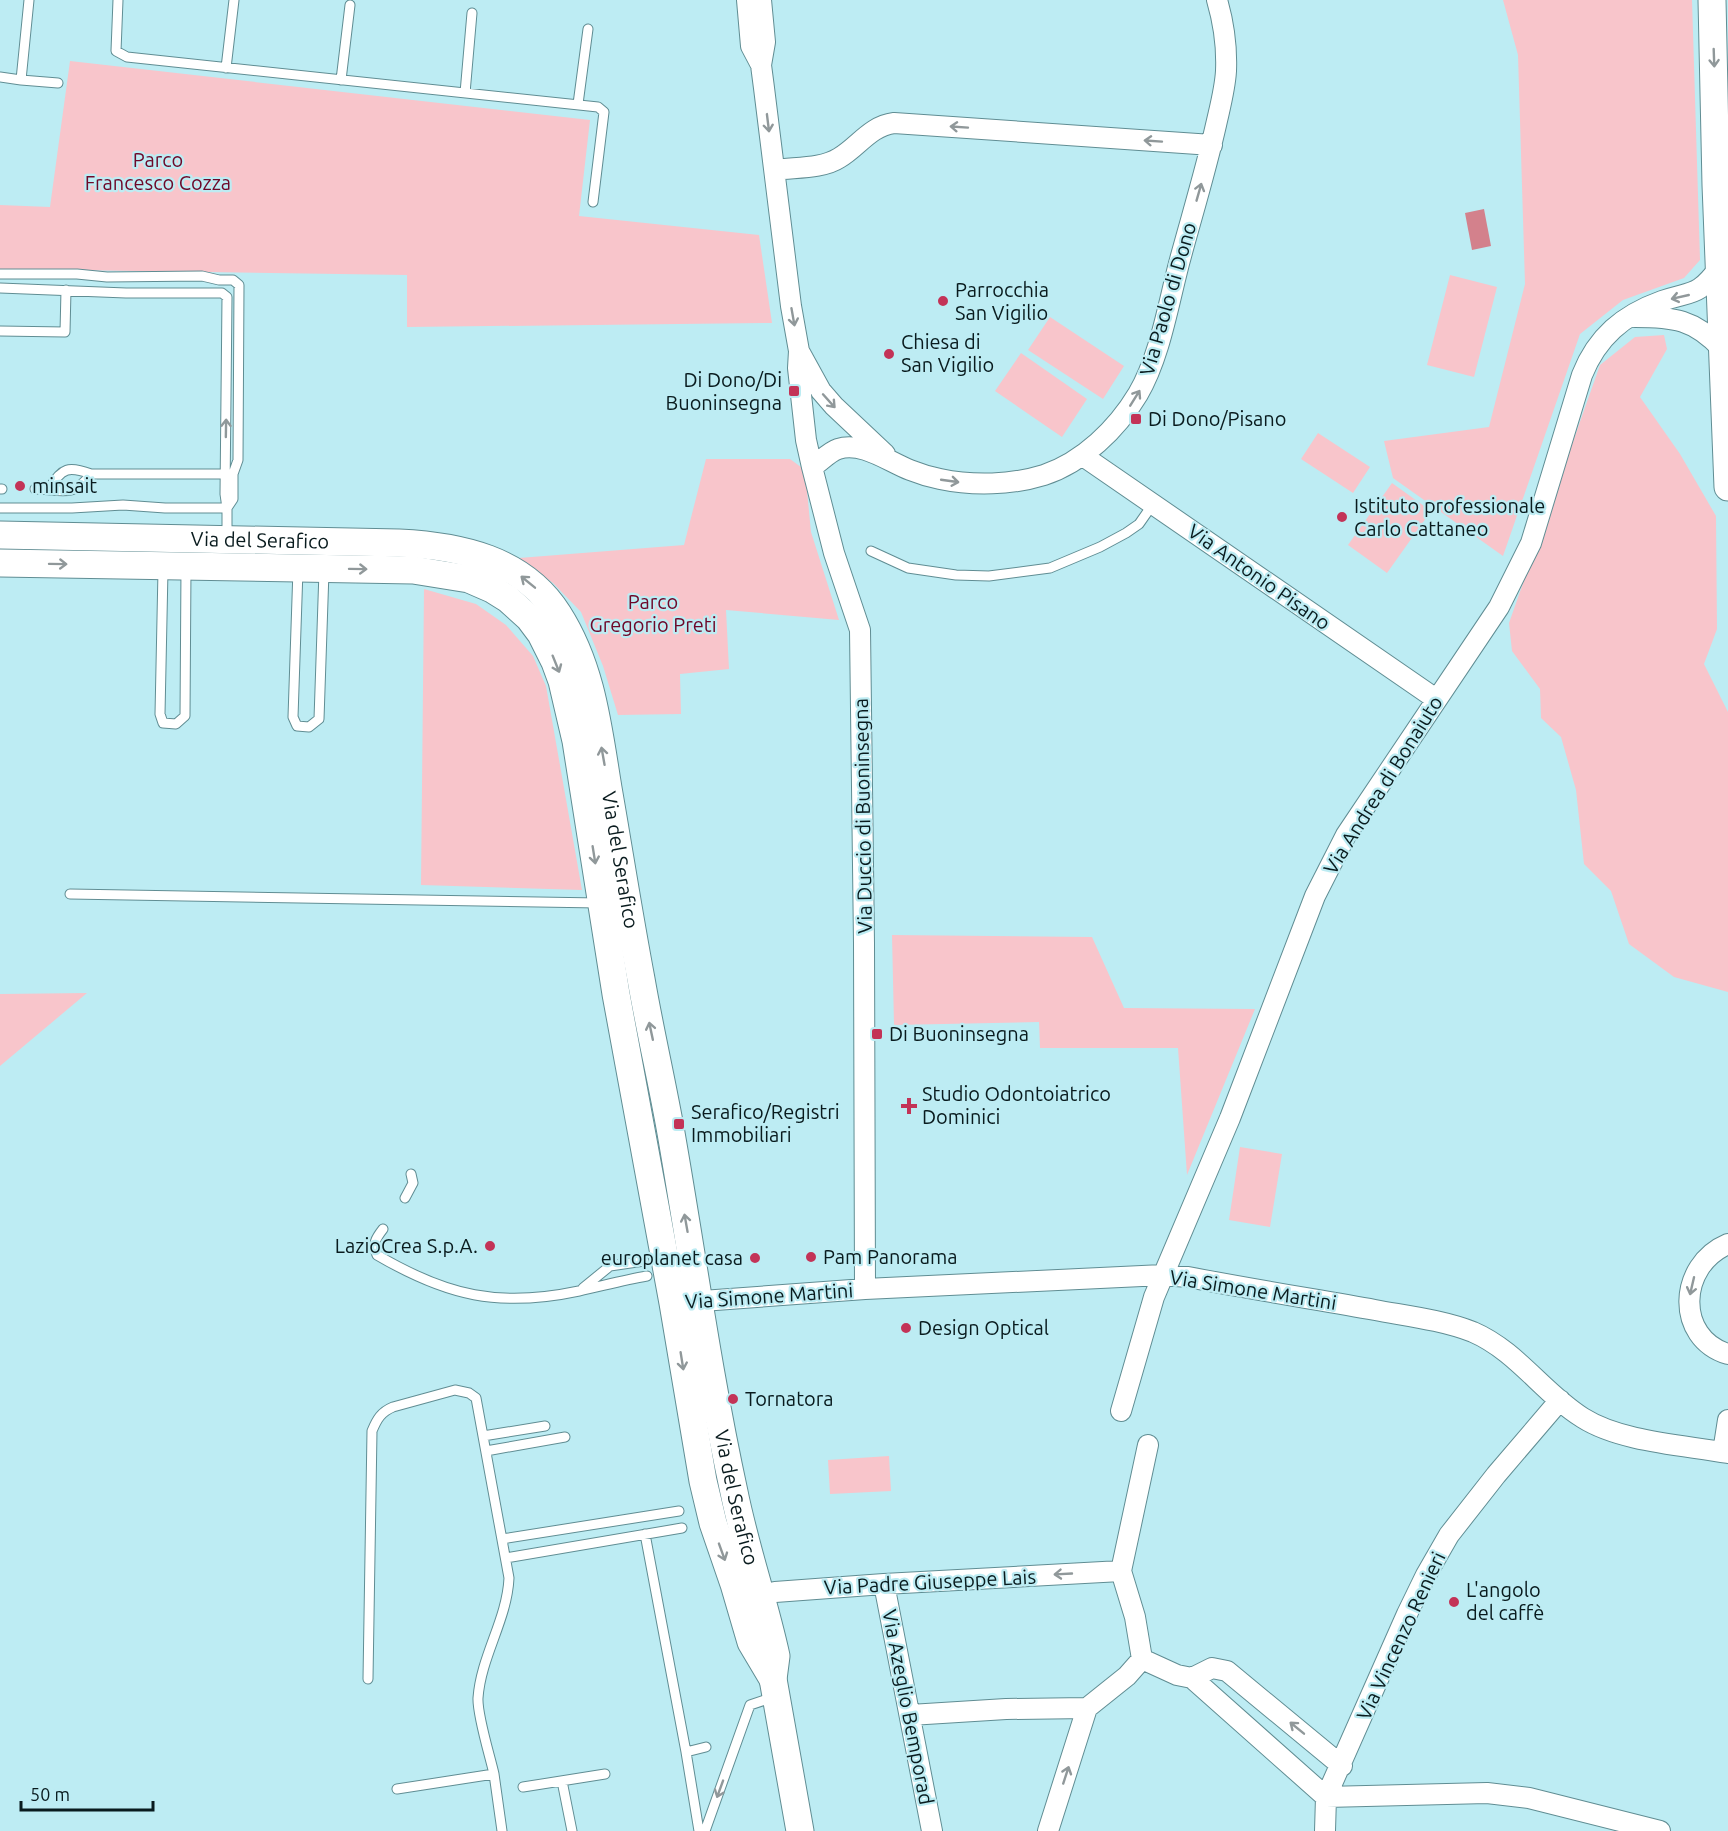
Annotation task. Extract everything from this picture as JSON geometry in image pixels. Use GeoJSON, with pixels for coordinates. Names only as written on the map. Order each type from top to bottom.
{"type":"FeatureCollection","features":[{"type":"Feature","properties":{"kind":"street"},"geometry":{"type":"LineString","coordinates":[[747,0],[752,46],[761,65]]}},
{"type":"Feature","properties":{"kind":"street","name":"Via Paolo di Dono"},"geometry":{"type":"LineString","coordinates":[[761,0],[765,42],[761,65],[791,306],[799,351],[827,399],[895,463]]}},
{"type":"Feature","properties":{"kind":"street","name":"Via Paolo di Dono"},"geometry":{"type":"LineString","coordinates":[[812,467],[836,450],[846,448],[870,452],[910,470],[941,479],[987,483],[1023,480],[1044,475],[1083,456],[1126,412],[1147,375],[1212,145],[1226,73],[1225,34],[1216,0]]}},
{"type":"Feature","properties":{"kind":"street"},"geometry":{"type":"LineString","coordinates":[[1712,0],[1722,94],[1720,267],[1728,487]]}},
{"type":"Feature","properties":{"kind":"street"},"geometry":{"type":"LineString","coordinates":[[774,170],[826,164],[840,158],[876,129],[885,124],[894,123],[1212,145]]}},
{"type":"Feature","properties":{"kind":"street","name":"Via Andrea di Bonaiuto"},"geometry":{"type":"LineString","coordinates":[[1121,1411],[1154,1297],[1230,1118],[1315,896],[1346,835],[1499,607],[1527,552],[1592,351],[1612,327],[1664,300],[1694,293],[1710,281],[1720,267]]}},
{"type":"Feature","properties":{"kind":"street"},"geometry":{"type":"LineString","coordinates":[[1632,316],[1680,320],[1702,330],[1722,349]]}},
{"type":"Feature","properties":{"kind":"street","name":"Via Duccio di Buoninsegna"},"geometry":{"type":"LineString","coordinates":[[799,351],[798,368],[806,440],[834,553],[860,630],[865,1289]]}},
{"type":"Feature","properties":{"kind":"street","name":"Via Antonio Pisano"},"geometry":{"type":"LineString","coordinates":[[1083,456],[1436,699]]}},
{"type":"Feature","properties":{"kind":"street","name":"Via del Serafico"},"geometry":{"type":"LineString","coordinates":[[0,535],[426,544],[462,550],[497,562],[537,589],[557,612],[581,658],[594,706],[641,980],[670,1132],[686,1302]]}},
{"type":"Feature","properties":{"kind":"street"},"geometry":{"type":"LineString","coordinates":[[226,566],[227,539]]}},
{"type":"Feature","properties":{"kind":"street","name":"Via del Serafico"},"geometry":{"type":"LineString","coordinates":[[0,563],[413,570],[469,579],[499,592],[529,618],[549,647],[567,700],[627,1057],[728,1464],[738,1513],[750,1597],[776,1656],[775,1687],[800,1831]]}},
{"type":"Feature","properties":{"kind":"street"},"geometry":{"type":"LineString","coordinates":[[1728,1244],[1706,1258],[1696,1270],[1689,1301],[1698,1332],[1709,1344],[1728,1354]]}},
{"type":"Feature","properties":{"kind":"street","name":"Via Simone Martini"},"geometry":{"type":"LineString","coordinates":[[686,1302],[865,1289],[1163,1275],[1188,1277],[1349,1305],[1444,1324],[1471,1332],[1493,1342],[1511,1355],[1560,1401],[1584,1419],[1620,1434],[1726,1453],[1728,1420]]}},
{"type":"Feature","properties":{"kind":"street","name":"Via Vincenzo Renieri"},"geometry":{"type":"LineString","coordinates":[[1326,1797],[1407,1614],[1449,1535],[1496,1475],[1560,1401]]}},
{"type":"Feature","properties":{"kind":"street"},"geometry":{"type":"LineString","coordinates":[[1142,1659],[1135,1617],[1121,1571],[1148,1444]]}},
{"type":"Feature","properties":{"kind":"street","name":"Via Padre Giuseppe Lais"},"geometry":{"type":"LineString","coordinates":[[750,1597],[884,1584],[1121,1571]]}},
{"type":"Feature","properties":{"kind":"street","name":"Via Azeglio Bemporad"},"geometry":{"type":"LineString","coordinates":[[884,1584],[932,1831]]}},
{"type":"Feature","properties":{"kind":"street"},"geometry":{"type":"LineString","coordinates":[[1142,1659],[1177,1675],[1192,1678],[1326,1797],[1487,1793],[1529,1798],[1660,1831]]}},
{"type":"Feature","properties":{"kind":"street"},"geometry":{"type":"LineString","coordinates":[[1046,1831],[1088,1708],[1127,1676],[1142,1659]]}},
{"type":"Feature","properties":{"kind":"street"},"geometry":{"type":"LineString","coordinates":[[1192,1678],[1212,1668],[1227,1671],[1341,1766]]}},
{"type":"Feature","properties":{"kind":"street"},"geometry":{"type":"LineString","coordinates":[[910,1716],[1006,1709],[1088,1708]]}},
{"type":"Feature","properties":{"kind":"street"},"geometry":{"type":"LineString","coordinates":[[1325,1831],[1326,1797]]}},
{"type":"Feature","properties":{"kind":"lane"},"geometry":{"type":"LineString","coordinates":[[21,80],[30,0]]}},
{"type":"Feature","properties":{"kind":"lane"},"geometry":{"type":"LineString","coordinates":[[118,0],[116,51],[127,57],[598,107],[604,112],[593,202]]}},
{"type":"Feature","properties":{"kind":"lane"},"geometry":{"type":"LineString","coordinates":[[226,68],[234,0]]}},
{"type":"Feature","properties":{"kind":"lane"},"geometry":{"type":"LineString","coordinates":[[341,80],[350,4]]}},
{"type":"Feature","properties":{"kind":"lane"},"geometry":{"type":"LineString","coordinates":[[465,93],[472,13]]}},
{"type":"Feature","properties":{"kind":"lane"},"geometry":{"type":"LineString","coordinates":[[578,104],[588,29]]}},
{"type":"Feature","properties":{"kind":"lane"},"geometry":{"type":"LineString","coordinates":[[0,77],[58,83]]}},
{"type":"Feature","properties":{"kind":"lane"},"geometry":{"type":"LineString","coordinates":[[0,274],[77,274],[107,277],[202,276],[233,280],[239,285],[238,460],[229,474]]}},
{"type":"Feature","properties":{"kind":"lane"},"geometry":{"type":"LineString","coordinates":[[0,288],[225,294],[228,300],[229,474],[233,499],[227,508],[227,539]]}},
{"type":"Feature","properties":{"kind":"lane"},"geometry":{"type":"LineString","coordinates":[[0,331],[65,332],[66,290]]}},
{"type":"Feature","properties":{"kind":"lane"},"geometry":{"type":"LineString","coordinates":[[49,489],[63,471],[74,468],[91,474],[229,474]]}},
{"type":"Feature","properties":{"kind":"lane"},"geometry":{"type":"LineString","coordinates":[[35,489],[72,491],[82,486],[91,474]]}},
{"type":"Feature","properties":{"kind":"lane"},"geometry":{"type":"LineString","coordinates":[[871,551],[908,568],[956,575],[989,576],[1050,568],[1100,547],[1126,533],[1138,524],[1153,504]]}},
{"type":"Feature","properties":{"kind":"lane"},"geometry":{"type":"LineString","coordinates":[[0,508],[123,505],[227,508]]}},
{"type":"Feature","properties":{"kind":"lane"},"geometry":{"type":"LineString","coordinates":[[175,565],[185,716],[176,724],[163,723],[160,714],[175,565]]}},
{"type":"Feature","properties":{"kind":"lane"},"geometry":{"type":"LineString","coordinates":[[311,568],[319,719],[309,727],[297,726],[293,717],[311,568]]}},
{"type":"Feature","properties":{"kind":"lane"},"geometry":{"type":"LineString","coordinates":[[70,894],[602,903]]}},
{"type":"Feature","properties":{"kind":"lane"},"geometry":{"type":"LineString","coordinates":[[405,1198],[412,1183],[411,1174]]}},
{"type":"Feature","properties":{"kind":"lane"},"geometry":{"type":"LineString","coordinates":[[382,1229],[374,1241],[377,1255],[429,1283],[462,1293],[490,1298],[517,1299],[578,1291],[614,1281],[647,1276]]}},
{"type":"Feature","properties":{"kind":"lane"},"geometry":{"type":"LineString","coordinates":[[578,1291],[610,1266],[644,1261]]}},
{"type":"Feature","properties":{"kind":"lane"},"geometry":{"type":"LineString","coordinates":[[368,1679],[372,1431],[384,1411],[393,1407],[455,1390],[469,1393],[476,1398],[509,1578],[508,1597],[482,1675],[478,1700],[494,1774],[502,1831]]}},
{"type":"Feature","properties":{"kind":"lane"},"geometry":{"type":"LineString","coordinates":[[483,1436],[545,1426]]}},
{"type":"Feature","properties":{"kind":"lane"},"geometry":{"type":"LineString","coordinates":[[486,1451],[564,1437]]}},
{"type":"Feature","properties":{"kind":"lane"},"geometry":{"type":"LineString","coordinates":[[502,1539],[679,1511]]}},
{"type":"Feature","properties":{"kind":"lane"},"geometry":{"type":"LineString","coordinates":[[506,1558],[682,1528]]}},
{"type":"Feature","properties":{"kind":"lane"},"geometry":{"type":"LineString","coordinates":[[645,1534],[699,1831]]}},
{"type":"Feature","properties":{"kind":"lane"},"geometry":{"type":"LineString","coordinates":[[705,1831],[750,1706],[775,1687]]}},
{"type":"Feature","properties":{"kind":"lane"},"geometry":{"type":"LineString","coordinates":[[686,1752],[706,1747]]}},
{"type":"Feature","properties":{"kind":"lane"},"geometry":{"type":"LineString","coordinates":[[397,1789],[494,1774]]}},
{"type":"Feature","properties":{"kind":"lane"},"geometry":{"type":"LineString","coordinates":[[523,1787],[605,1774]]}},
{"type":"Feature","properties":{"kind":"lane"},"geometry":{"type":"LineString","coordinates":[[562,1781],[572,1831]]}},
{"type":"Feature","properties":{"kind":"green space"},"geometry":{"type":"Polygon","coordinates":[[[1503,0],[1692,0],[1700,260],[1684,278],[1623,300],[1580,334],[1503,556],[1393,478],[1384,441],[1489,427],[1525,284],[1518,55],[1503,0]]]}},
{"type":"Feature","properties":{"kind":"green space","name":"Parco Francesco Cozza"},"geometry":{"type":"Polygon","coordinates":[[[70,61],[590,120],[579,216],[759,235],[772,323],[407,327],[407,275],[0,269],[0,205],[50,207],[70,61]]]}},
{"type":"Feature","properties":{"kind":"green space"},"geometry":{"type":"Polygon","coordinates":[[[1450,275],[1497,287],[1474,377],[1427,365],[1450,275]]]}},
{"type":"Feature","properties":{"kind":"green space"},"geometry":{"type":"Polygon","coordinates":[[[1050,317],[1124,366],[1103,399],[1028,350],[1050,317]]]}},
{"type":"Feature","properties":{"kind":"green space"},"geometry":{"type":"Polygon","coordinates":[[[1664,335],[1667,349],[1640,397],[1680,454],[1716,516],[1717,629],[1704,664],[1728,712],[1728,992],[1674,977],[1629,944],[1611,891],[1584,864],[1576,790],[1561,737],[1541,718],[1540,689],[1512,651],[1509,623],[1600,365],[1635,337],[1664,335]]]}},
{"type":"Feature","properties":{"kind":"green space"},"geometry":{"type":"Polygon","coordinates":[[[1021,353],[1087,399],[1062,437],[995,391],[1021,353]]]}},
{"type":"Feature","properties":{"kind":"green space"},"geometry":{"type":"Polygon","coordinates":[[[1318,433],[1370,467],[1353,493],[1301,459],[1318,433]]]}},
{"type":"Feature","properties":{"kind":"green space","name":"Parco Gregorio Preti"},"geometry":{"type":"Polygon","coordinates":[[[706,459],[790,459],[805,470],[811,532],[839,620],[726,610],[729,669],[680,674],[681,714],[618,715],[603,666],[581,612],[553,583],[519,558],[684,545],[706,459]]]}},
{"type":"Feature","properties":{"kind":"green space"},"geometry":{"type":"Polygon","coordinates":[[[1392,483],[1431,511],[1387,573],[1348,545],[1392,483]]]}},
{"type":"Feature","properties":{"kind":"green space"},"geometry":{"type":"Polygon","coordinates":[[[424,589],[476,604],[506,625],[533,656],[546,686],[582,890],[421,885],[424,589]]]}},
{"type":"Feature","properties":{"kind":"green space"},"geometry":{"type":"Polygon","coordinates":[[[892,935],[1092,937],[1124,1008],[1255,1009],[1187,1175],[1178,1048],[1040,1048],[1039,1022],[894,1025],[892,935]]]}},
{"type":"Feature","properties":{"kind":"green space"},"geometry":{"type":"Polygon","coordinates":[[[87,993],[0,1066],[0,994],[87,993]]]}},
{"type":"Feature","properties":{"kind":"green space"},"geometry":{"type":"Polygon","coordinates":[[[1240,1147],[1282,1154],[1270,1227],[1229,1220],[1240,1147]]]}},
{"type":"Feature","properties":{"kind":"green space"},"geometry":{"type":"Polygon","coordinates":[[[889,1456],[891,1491],[830,1494],[828,1460],[889,1456]]]}},
{"type":"Feature","properties":{"kind":"shaded area"},"geometry":{"type":"Polygon","coordinates":[[[1484,209],[1491,246],[1472,250],[1465,213],[1484,209]]]}},
{"type":"Feature","properties":{"kind":"place","name":"Parrocchia San Vigilio"},"geometry":{"type":"Point","coordinates":[943,301]}},
{"type":"Feature","properties":{"kind":"place","name":"Chiesa di San Vigilio"},"geometry":{"type":"Point","coordinates":[889,354]}},
{"type":"Feature","properties":{"kind":"place","name":"Di Dono/Di Buoninsegna"},"geometry":{"type":"Point","coordinates":[794,391]}},
{"type":"Feature","properties":{"kind":"place","name":"Di Dono/Pisano"},"geometry":{"type":"Point","coordinates":[1136,419]}},
{"type":"Feature","properties":{"kind":"place","name":"minsait"},"geometry":{"type":"Point","coordinates":[20,486]}},
{"type":"Feature","properties":{"kind":"place","name":"Istituto professionale Carlo Cattaneo"},"geometry":{"type":"Point","coordinates":[1342,517]}},
{"type":"Feature","properties":{"kind":"place","name":"Di Buoninsegna"},"geometry":{"type":"Point","coordinates":[877,1034]}},
{"type":"Feature","properties":{"kind":"place","name":"Studio Odontoiatrico Dominici"},"geometry":{"type":"Point","coordinates":[909,1106]}},
{"type":"Feature","properties":{"kind":"place","name":"Serafico/Registri Immobiliari"},"geometry":{"type":"Point","coordinates":[679,1124]}},
{"type":"Feature","properties":{"kind":"place","name":"LazioCrea S.p.A."},"geometry":{"type":"Point","coordinates":[490,1246]}},
{"type":"Feature","properties":{"kind":"place","name":"Pam Panorama"},"geometry":{"type":"Point","coordinates":[811,1257]}},
{"type":"Feature","properties":{"kind":"place","name":"europlanet casa"},"geometry":{"type":"Point","coordinates":[755,1258]}},
{"type":"Feature","properties":{"kind":"place","name":"Design Optical"},"geometry":{"type":"Point","coordinates":[906,1328]}},
{"type":"Feature","properties":{"kind":"place","name":"Tornatora"},"geometry":{"type":"Point","coordinates":[733,1399]}},
{"type":"Feature","properties":{"kind":"place","name":"L'angolo del caffè"},"geometry":{"type":"Point","coordinates":[1454,1602]}}]}
